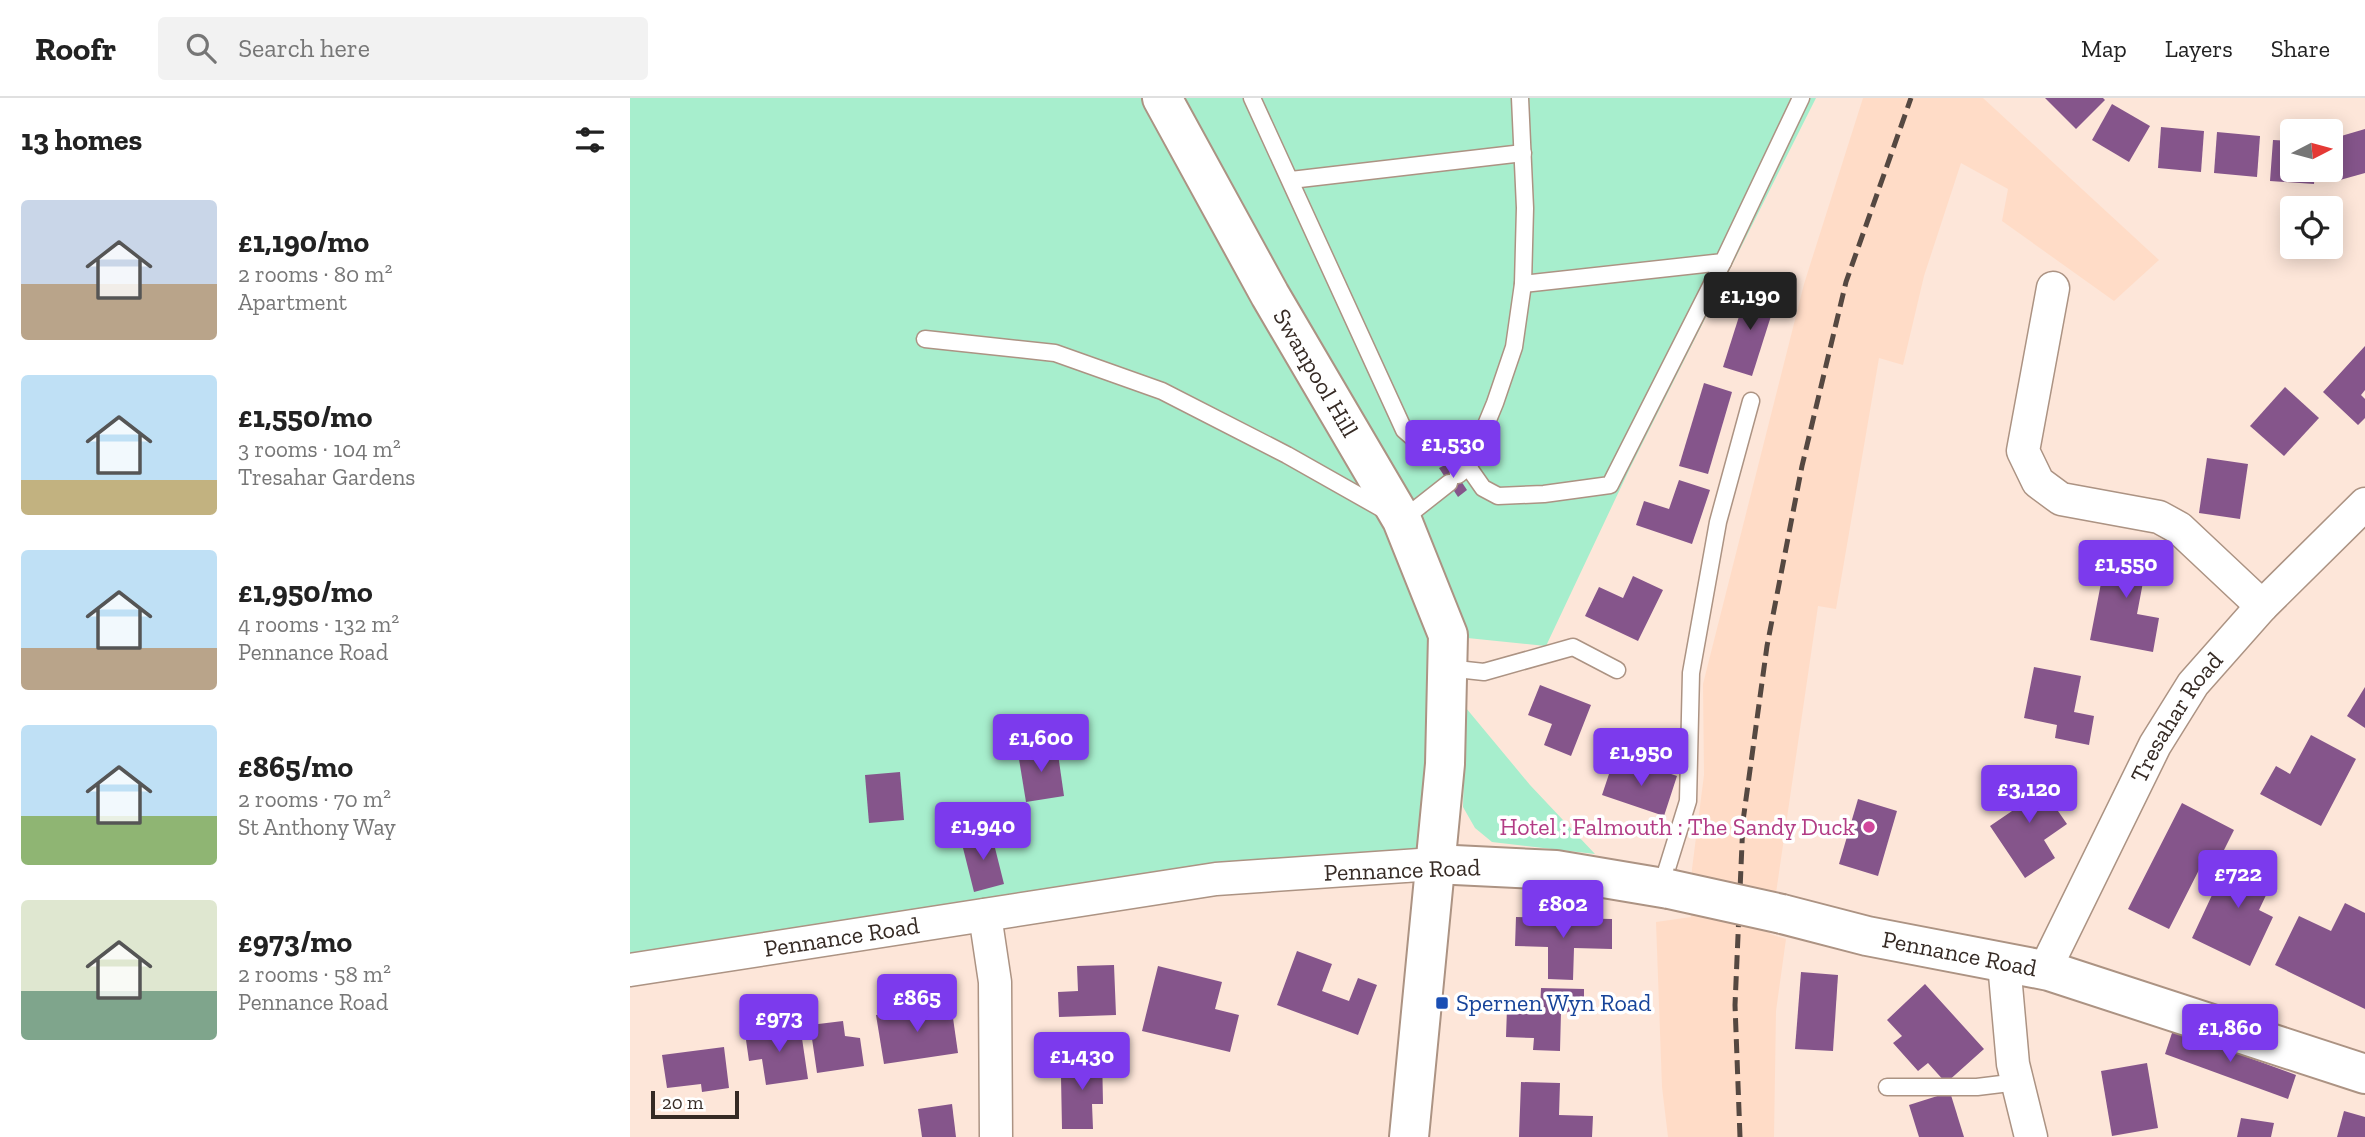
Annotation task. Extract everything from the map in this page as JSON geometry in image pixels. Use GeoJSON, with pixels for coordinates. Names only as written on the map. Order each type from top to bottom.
{"type":"FeatureCollection","features":[{"type":"Feature","properties":{"kind":"street","name":"Swanpool Hill"},"geometry":{"type":"LineString","coordinates":[[1162,98],[1270,295],[1402,520],[1448,635],[1445,764],[1434,864]]}},
{"type":"Feature","properties":{"kind":"street"},"geometry":{"type":"LineString","coordinates":[[2053,288],[2023,452],[2038,482],[2061,499],[2159,517],[2179,528],[2262,606]]}},
{"type":"Feature","properties":{"kind":"street","name":"Tresahar Road"},"geometry":{"type":"LineString","coordinates":[[2049,971],[2052,955],[2155,745],[2193,684],[2262,606],[2365,504]]}},
{"type":"Feature","properties":{"kind":"street"},"geometry":{"type":"LineString","coordinates":[[1409,1137],[1434,864]]}},
{"type":"Feature","properties":{"kind":"street","name":"Pennance Road"},"geometry":{"type":"LineString","coordinates":[[630,970],[1216,879],[1434,864],[1556,870],[1665,889],[1782,914],[1867,936],[2049,971],[2365,1074]]}},
{"type":"Feature","properties":{"kind":"street"},"geometry":{"type":"LineString","coordinates":[[985,915],[995,982],[996,1137]]}},
{"type":"Feature","properties":{"kind":"street"},"geometry":{"type":"LineString","coordinates":[[2004,963],[2013,1064],[2032,1137]]}},
{"type":"Feature","properties":{"kind":"lane"},"geometry":{"type":"LineString","coordinates":[[1252,98],[1404,430],[1419,443],[1462,458],[1459,475]]}},
{"type":"Feature","properties":{"kind":"lane"},"geometry":{"type":"LineString","coordinates":[[925,339],[1055,353],[1162,391],[1287,455],[1402,520],[1459,475],[1495,403],[1514,346],[1523,284],[1525,208],[1520,98]]}},
{"type":"Feature","properties":{"kind":"lane"},"geometry":{"type":"LineString","coordinates":[[1459,475],[1498,496],[1544,494],[1610,485],[1723,262],[1801,98]]}},
{"type":"Feature","properties":{"kind":"lane"},"geometry":{"type":"LineString","coordinates":[[1291,180],[1523,153]]}},
{"type":"Feature","properties":{"kind":"lane"},"geometry":{"type":"LineString","coordinates":[[1523,284],[1723,262]]}},
{"type":"Feature","properties":{"kind":"lane"},"geometry":{"type":"LineString","coordinates":[[1665,889],[1688,801],[1690,673],[1718,522],[1751,401]]}},
{"type":"Feature","properties":{"kind":"lane"},"geometry":{"type":"LineString","coordinates":[[1447,668],[1484,673],[1573,647],[1617,670]]}},
{"type":"Feature","properties":{"kind":"lane"},"geometry":{"type":"LineString","coordinates":[[1887,1087],[1977,1087],[2018,1082]]}},
{"type":"Feature","properties":{"kind":"shaded area"},"geometry":{"type":"Polygon","coordinates":[[[1863,98],[1983,98],[2159,260],[2114,301],[2002,221],[2008,189],[1961,163],[1924,276],[1903,365],[1879,358],[1836,609],[1818,606],[1770,934],[1786,939],[1776,1011],[1774,1137],[1668,1137],[1662,1087],[1656,922],[1691,917],[1692,869],[1704,775],[1703,684],[1804,284],[1863,98]]]}},
{"type":"Feature","properties":{"kind":"green space"},"geometry":{"type":"Polygon","coordinates":[[[630,98],[1816,98],[1630,468],[1546,646],[1448,636],[1434,864],[630,982],[630,98]]]}},
{"type":"Feature","properties":{"kind":"green space"},"geometry":{"type":"Polygon","coordinates":[[[1466,708],[1530,785],[1595,854],[1492,842],[1475,828],[1463,807],[1466,708]]]}},
{"type":"Feature","properties":{"kind":"building"},"geometry":{"type":"Polygon","coordinates":[[[2045,98],[2103,98],[2105,100],[2076,129],[2045,98]]]}},
{"type":"Feature","properties":{"kind":"building"},"geometry":{"type":"Polygon","coordinates":[[[2112,104],[2150,126],[2129,162],[2092,140],[2112,104]]]}},
{"type":"Feature","properties":{"kind":"building"},"geometry":{"type":"Polygon","coordinates":[[[2161,127],[2204,131],[2201,172],[2158,168],[2161,127]]]}},
{"type":"Feature","properties":{"kind":"building"},"geometry":{"type":"Polygon","coordinates":[[[2365,129],[2365,173],[2343,179],[2343,135],[2365,129]]]}},
{"type":"Feature","properties":{"kind":"building"},"geometry":{"type":"Polygon","coordinates":[[[2217,132],[2260,136],[2257,177],[2214,173],[2217,132]]]}},
{"type":"Feature","properties":{"kind":"building"},"geometry":{"type":"Polygon","coordinates":[[[2273,140],[2280,140],[2280,182],[2270,181],[2273,140]]]}},
{"type":"Feature","properties":{"kind":"building"},"geometry":{"type":"Polygon","coordinates":[[[1748,288],[1777,297],[1752,376],[1723,367],[1748,288]]]}},
{"type":"Feature","properties":{"kind":"building"},"geometry":{"type":"Polygon","coordinates":[[[2365,346],[2365,390],[2361,395],[2365,399],[2365,418],[2358,425],[2323,392],[2365,346]]]}},
{"type":"Feature","properties":{"kind":"building"},"geometry":{"type":"Polygon","coordinates":[[[1704,383],[1732,392],[1708,474],[1679,466],[1704,383]]]}},
{"type":"Feature","properties":{"kind":"building"},"geometry":{"type":"Polygon","coordinates":[[[2285,387],[2319,418],[2284,456],[2250,426],[2285,387]]]}},
{"type":"Feature","properties":{"kind":"building"},"geometry":{"type":"Polygon","coordinates":[[[2207,458],[2248,464],[2240,519],[2199,513],[2207,458]]]}},
{"type":"Feature","properties":{"kind":"building"},"geometry":{"type":"Polygon","coordinates":[[[1449,463],[1467,490],[1458,497],[1439,468],[1449,463]]]}},
{"type":"Feature","properties":{"kind":"building"},"geometry":{"type":"Polygon","coordinates":[[[1679,480],[1710,490],[1692,544],[1636,525],[1644,501],[1669,509],[1679,480]]]}},
{"type":"Feature","properties":{"kind":"building"},"geometry":{"type":"Polygon","coordinates":[[[2108,547],[2167,558],[2162,581],[2144,577],[2137,614],[2159,618],[2153,652],[2090,640],[2108,547]]]}},
{"type":"Feature","properties":{"kind":"building"},"geometry":{"type":"Polygon","coordinates":[[[1633,576],[1663,590],[1638,641],[1585,616],[1599,587],[1623,598],[1633,576]]]}},
{"type":"Feature","properties":{"kind":"building"},"geometry":{"type":"Polygon","coordinates":[[[2034,667],[2081,676],[2074,712],[2094,716],[2089,745],[2055,738],[2057,725],[2024,718],[2034,667]]]}},
{"type":"Feature","properties":{"kind":"building"},"geometry":{"type":"Polygon","coordinates":[[[1540,685],[1591,705],[1571,756],[1544,745],[1552,724],[1528,715],[1540,685]]]}},
{"type":"Feature","properties":{"kind":"building"},"geometry":{"type":"Polygon","coordinates":[[[2365,687],[2365,728],[2347,716],[2365,687]]]}},
{"type":"Feature","properties":{"kind":"building"},"geometry":{"type":"Polygon","coordinates":[[[2311,735],[2356,759],[2321,826],[2260,794],[2276,766],[2290,774],[2311,735]]]}},
{"type":"Feature","properties":{"kind":"building"},"geometry":{"type":"Polygon","coordinates":[[[1057,747],[1064,796],[1026,802],[1018,753],[1057,747]]]}},
{"type":"Feature","properties":{"kind":"building"},"geometry":{"type":"Polygon","coordinates":[[[1642,764],[1677,776],[1664,816],[1602,795],[1612,765],[1639,774],[1642,764]]]}},
{"type":"Feature","properties":{"kind":"building"},"geometry":{"type":"Polygon","coordinates":[[[900,772],[904,820],[869,823],[865,775],[900,772]]]}},
{"type":"Feature","properties":{"kind":"building"},"geometry":{"type":"Polygon","coordinates":[[[2031,772],[2067,824],[2044,840],[2055,858],[2025,878],[1990,826],[2015,809],[2003,791],[2031,772]]]}},
{"type":"Feature","properties":{"kind":"building"},"geometry":{"type":"Polygon","coordinates":[[[1858,799],[1897,811],[1878,876],[1839,864],[1858,799]]]}},
{"type":"Feature","properties":{"kind":"building"},"geometry":{"type":"Polygon","coordinates":[[[2182,803],[2234,830],[2215,868],[2203,862],[2169,929],[2128,909],[2182,803]]]}},
{"type":"Feature","properties":{"kind":"building"},"geometry":{"type":"Polygon","coordinates":[[[991,832],[1004,884],[974,892],[961,840],[991,832]]]}},
{"type":"Feature","properties":{"kind":"building"},"geometry":{"type":"Polygon","coordinates":[[[2233,850],[2277,872],[2259,910],[2273,917],[2250,966],[2192,938],[2233,850]]]}},
{"type":"Feature","properties":{"kind":"building"},"geometry":{"type":"Polygon","coordinates":[[[2345,903],[2365,913],[2365,1009],[2275,965],[2299,916],[2331,931],[2345,903]]]}},
{"type":"Feature","properties":{"kind":"building"},"geometry":{"type":"Polygon","coordinates":[[[1516,917],[1612,919],[1612,949],[1574,948],[1573,980],[1548,979],[1548,947],[1515,946],[1516,917]]]}},
{"type":"Feature","properties":{"kind":"building"},"geometry":{"type":"Polygon","coordinates":[[[1297,951],[1332,964],[1322,991],[1349,1001],[1358,978],[1377,985],[1358,1035],[1277,1005],[1297,951]]]}},
{"type":"Feature","properties":{"kind":"building"},"geometry":{"type":"Polygon","coordinates":[[[1114,965],[1116,1015],[1059,1017],[1058,992],[1078,991],[1077,966],[1114,965]]]}},
{"type":"Feature","properties":{"kind":"building"},"geometry":{"type":"Polygon","coordinates":[[[1158,966],[1222,982],[1215,1009],[1239,1015],[1230,1052],[1142,1031],[1158,966]]]}},
{"type":"Feature","properties":{"kind":"building"},"geometry":{"type":"Polygon","coordinates":[[[1801,972],[1838,975],[1833,1051],[1795,1049],[1801,972]]]}},
{"type":"Feature","properties":{"kind":"building"},"geometry":{"type":"Polygon","coordinates":[[[1925,984],[1984,1049],[1946,1083],[1928,1063],[1918,1071],[1893,1043],[1902,1036],[1887,1020],[1925,984]]]}},
{"type":"Feature","properties":{"kind":"building"},"geometry":{"type":"Polygon","coordinates":[[[1541,988],[1584,989],[1584,1013],[1561,1012],[1560,1051],[1533,1050],[1534,1038],[1506,1037],[1507,1008],[1540,1009],[1541,988]]]}},
{"type":"Feature","properties":{"kind":"building"},"geometry":{"type":"Polygon","coordinates":[[[951,1004],[958,1053],[884,1064],[876,1015],[951,1004]]]}},
{"type":"Feature","properties":{"kind":"building"},"geometry":{"type":"Polygon","coordinates":[[[843,1021],[845,1036],[860,1038],[864,1066],[817,1073],[810,1025],[843,1021]]]}},
{"type":"Feature","properties":{"kind":"building"},"geometry":{"type":"Polygon","coordinates":[[[800,1025],[808,1079],[766,1085],[762,1059],[749,1061],[745,1033],[800,1025]]]}},
{"type":"Feature","properties":{"kind":"building"},"geometry":{"type":"Polygon","coordinates":[[[2173,1030],[2296,1075],[2288,1099],[2165,1054],[2173,1030]]]}},
{"type":"Feature","properties":{"kind":"building"},"geometry":{"type":"Polygon","coordinates":[[[724,1047],[729,1088],[702,1092],[701,1084],[667,1088],[662,1055],[724,1047]]]}},
{"type":"Feature","properties":{"kind":"building"},"geometry":{"type":"Polygon","coordinates":[[[1102,1053],[1103,1104],[1092,1104],[1093,1129],[1062,1129],[1061,1077],[1077,1076],[1076,1054],[1102,1053]]]}},
{"type":"Feature","properties":{"kind":"building"},"geometry":{"type":"Polygon","coordinates":[[[2147,1063],[2158,1128],[2112,1136],[2101,1071],[2147,1063]]]}},
{"type":"Feature","properties":{"kind":"building"},"geometry":{"type":"Polygon","coordinates":[[[1521,1082],[1560,1083],[1559,1115],[1593,1116],[1592,1137],[1519,1137],[1521,1082]]]}},
{"type":"Feature","properties":{"kind":"building"},"geometry":{"type":"Polygon","coordinates":[[[1950,1092],[1964,1137],[1919,1137],[1909,1105],[1950,1092]]]}},
{"type":"Feature","properties":{"kind":"building"},"geometry":{"type":"Polygon","coordinates":[[[952,1104],[956,1137],[922,1137],[918,1109],[952,1104]]]}},
{"type":"Feature","properties":{"kind":"building"},"geometry":{"type":"Polygon","coordinates":[[[2344,1111],[2365,1117],[2365,1137],[2337,1137],[2344,1111]]]}},
{"type":"Feature","properties":{"kind":"building"},"geometry":{"type":"Polygon","coordinates":[[[2241,1118],[2274,1123],[2271,1137],[2237,1137],[2241,1118]]]}},
{"type":"Feature","properties":{"kind":"railway"},"geometry":{"type":"LineString","coordinates":[[1740,1137],[1735,1005],[1743,821],[1767,646],[1802,466],[1846,282],[1911,98]]}},
{"type":"Feature","properties":{"kind":"place","name":"Hotel : Falmouth : The Sandy Duck"},"geometry":{"type":"Point","coordinates":[1869,827]}},
{"type":"Feature","properties":{"kind":"place","name":"Spernen Wyn Road"},"geometry":{"type":"Point","coordinates":[1442,1003]}}]}
